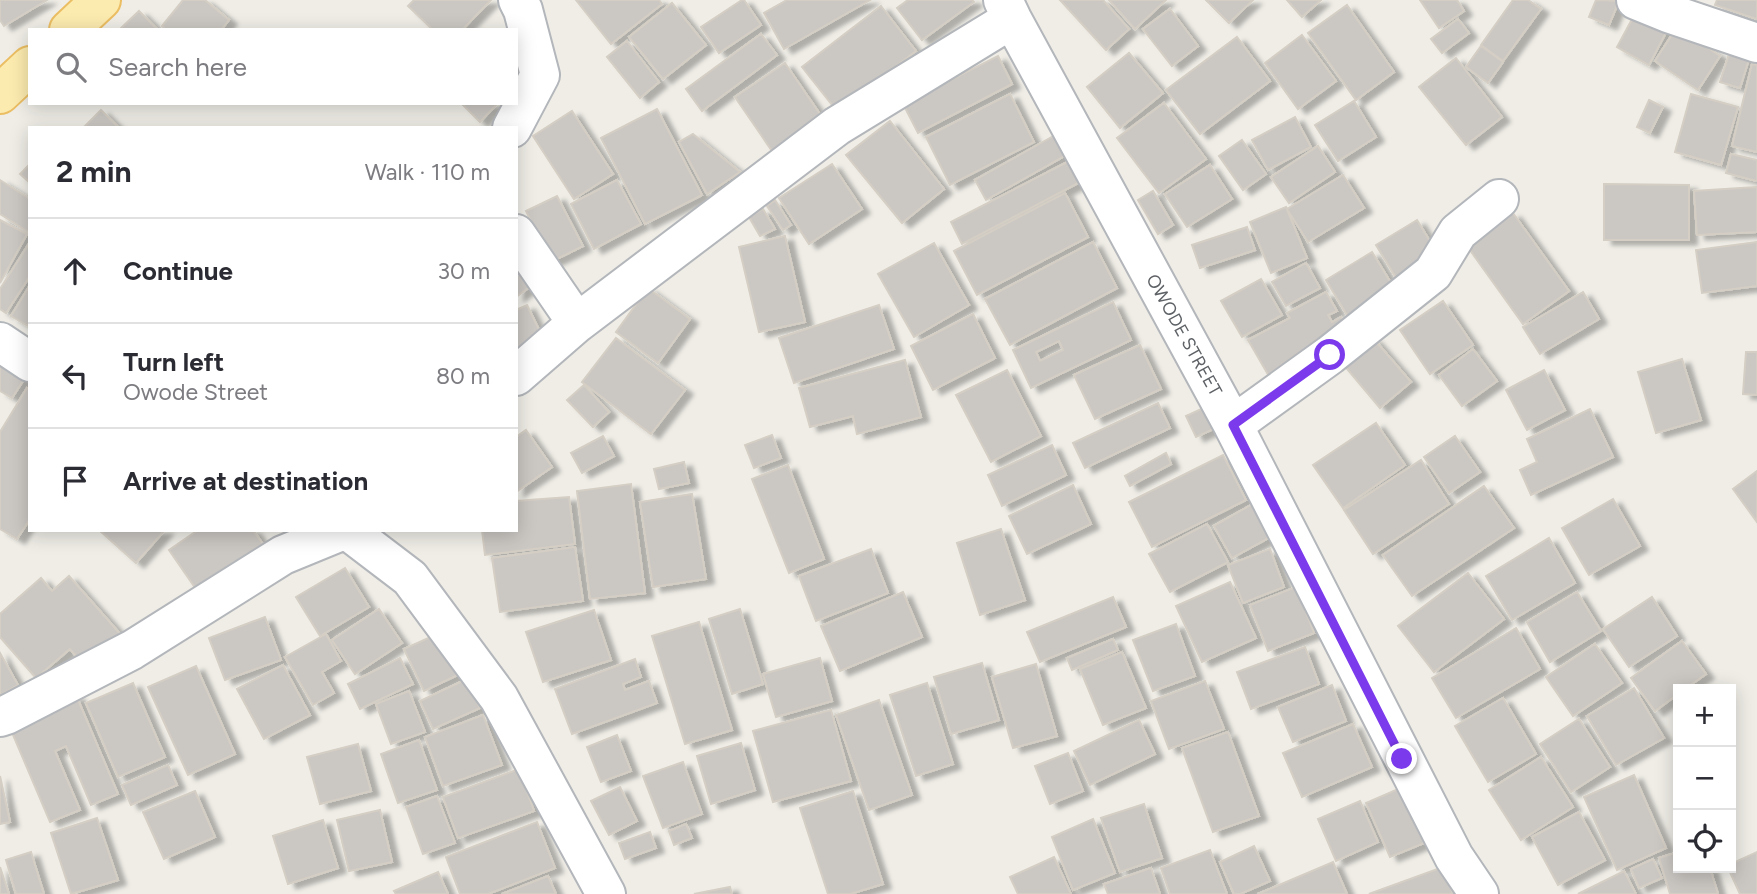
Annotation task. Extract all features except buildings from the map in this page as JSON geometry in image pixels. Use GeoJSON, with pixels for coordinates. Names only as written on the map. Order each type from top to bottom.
{"type":"FeatureCollection","features":[{"type":"Feature","properties":{"kind":"main road"},"geometry":{"type":"LineString","coordinates":[[71,28],[101,0]]}},
{"type":"Feature","properties":{"kind":"main road"},"geometry":{"type":"LineString","coordinates":[[0,94],[28,68]]}},
{"type":"Feature","properties":{"kind":"street"},"geometry":{"type":"LineString","coordinates":[[513,126],[540,75],[518,0]]}},
{"type":"Feature","properties":{"kind":"street"},"geometry":{"type":"LineString","coordinates":[[1636,0],[1757,43]]}},
{"type":"Feature","properties":{"kind":"street"},"geometry":{"type":"LineString","coordinates":[[518,374],[577,323],[837,126],[1008,10]]}},
{"type":"Feature","properties":{"kind":"street","name":"OWODE STREET"},"geometry":{"type":"LineString","coordinates":[[1008,10],[1233,425],[1434,820],[1454,857],[1479,894]]}},
{"type":"Feature","properties":{"kind":"street"},"geometry":{"type":"LineString","coordinates":[[1233,425],[1330,355],[1433,273],[1458,232],[1499,199]]}},
{"type":"Feature","properties":{"kind":"street"},"geometry":{"type":"LineString","coordinates":[[518,237],[577,323]]}},
{"type":"Feature","properties":{"kind":"street"},"geometry":{"type":"LineString","coordinates":[[0,342],[28,361]]}},
{"type":"Feature","properties":{"kind":"street"},"geometry":{"type":"LineString","coordinates":[[0,717],[132,650],[283,555],[340,532]]}},
{"type":"Feature","properties":{"kind":"street"},"geometry":{"type":"LineString","coordinates":[[348,532],[411,578],[499,698],[606,894]]}},
{"type":"Feature","properties":{"kind":"route"},"geometry":{"type":"LineString","coordinates":[[1330,355],[1233,425],[1402,759]]}}]}
